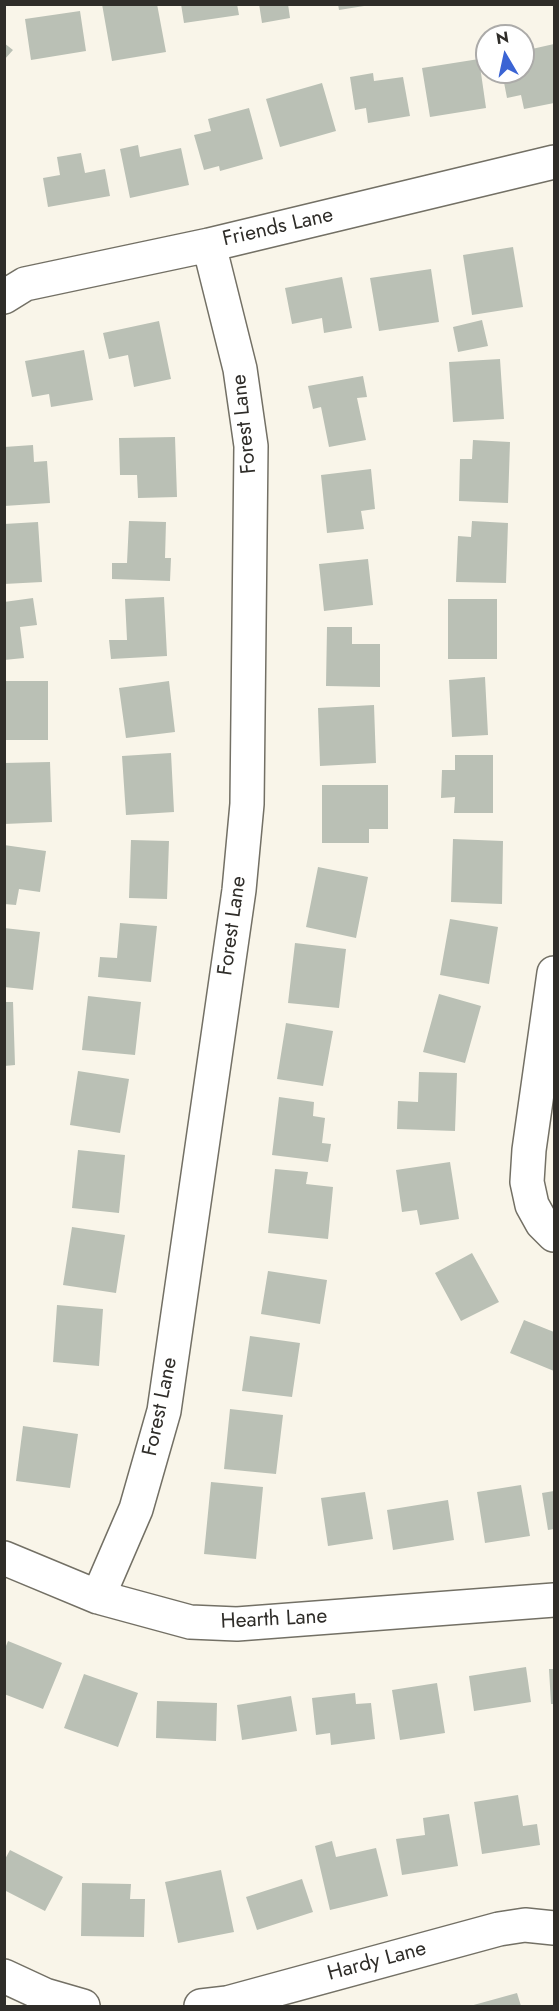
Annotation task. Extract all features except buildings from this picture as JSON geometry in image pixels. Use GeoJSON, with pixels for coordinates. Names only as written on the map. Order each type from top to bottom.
{"type":"FeatureCollection","features":[{"type":"Feature","properties":{"kind":"street","name":"Friends Lane"},"geometry":{"type":"LineString","coordinates":[[4,297],[25,284],[209,245],[555,162]]}},
{"type":"Feature","properties":{"kind":"street","name":"Forest Lane"},"geometry":{"type":"LineString","coordinates":[[98,1597],[136,1509],[164,1411],[239,890],[247,804],[251,446],[240,369],[209,245]]}},
{"type":"Feature","properties":{"kind":"street"},"geometry":{"type":"LineString","coordinates":[[555,973],[529,1150],[527,1182],[532,1205],[542,1223],[555,1236]]}},
{"type":"Feature","properties":{"kind":"street","name":"Hearth Lane"},"geometry":{"type":"LineString","coordinates":[[4,1558],[98,1597],[190,1622],[237,1624],[555,1600]]}},
{"type":"Feature","properties":{"kind":"street","name":"Hardy Lane"},"geometry":{"type":"LineString","coordinates":[[201,2007],[227,2003],[499,1929],[525,1925],[555,1928]]}},
{"type":"Feature","properties":{"kind":"street"},"geometry":{"type":"LineString","coordinates":[[4,1976],[45,1995],[83,2007]]}}]}
